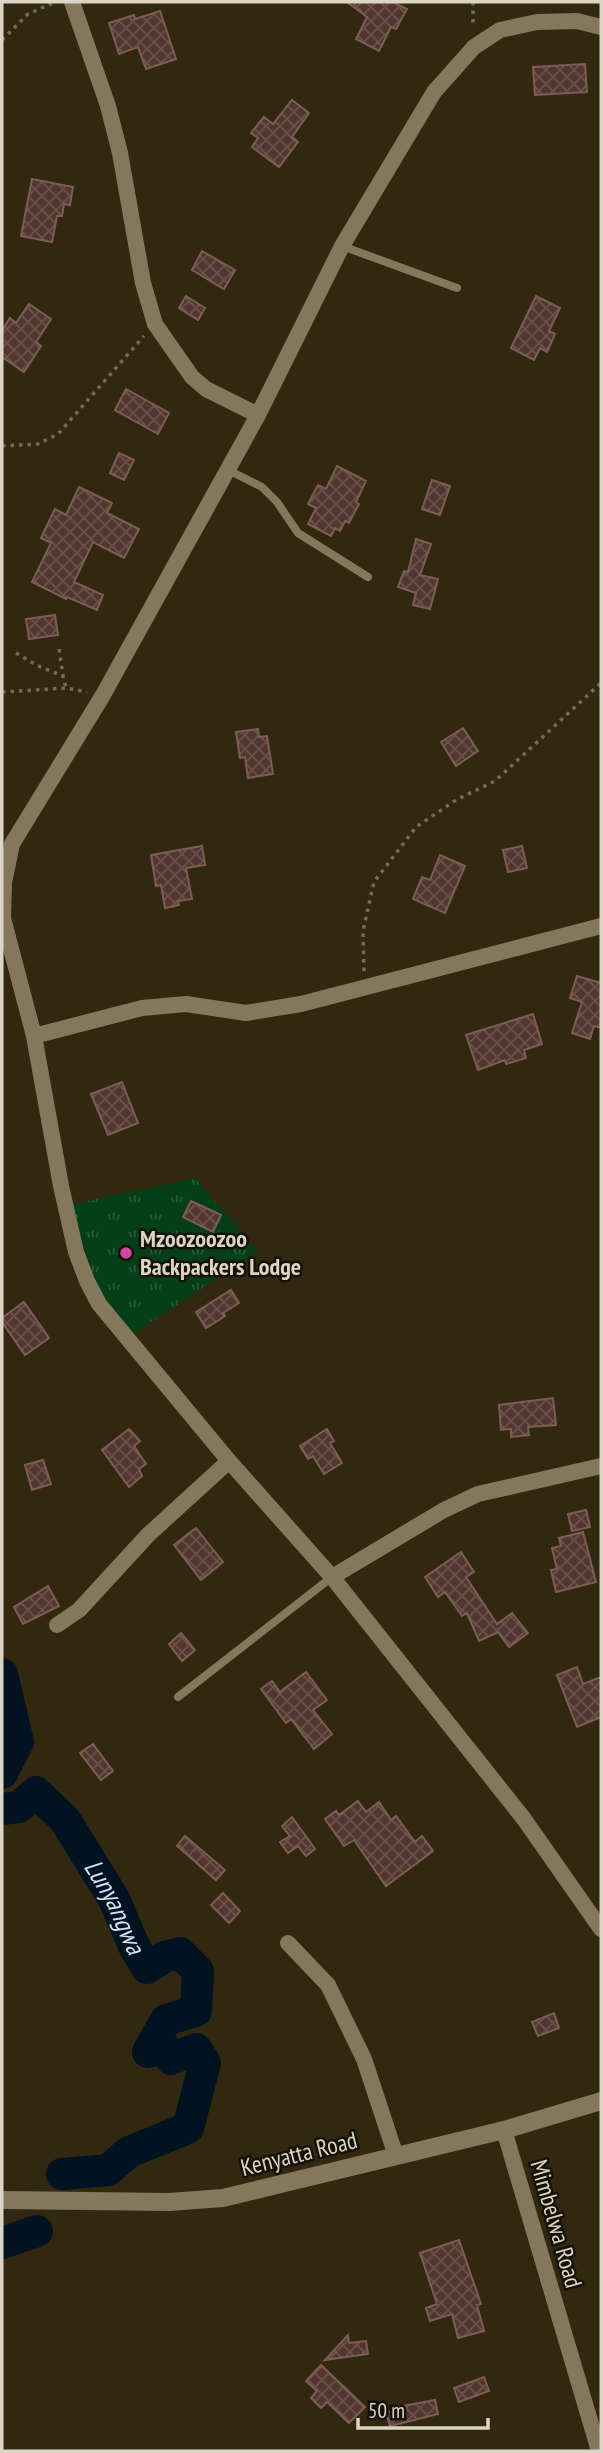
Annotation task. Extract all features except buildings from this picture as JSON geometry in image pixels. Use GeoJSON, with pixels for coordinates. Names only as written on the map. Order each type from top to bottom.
{"type":"FeatureCollection","features":[{"type":"Feature","properties":{"kind":"street"},"geometry":{"type":"LineString","coordinates":[[72,2],[108,106],[120,153],[143,283],[155,324],[192,377],[206,388],[258,415]]}},
{"type":"Feature","properties":{"kind":"street"},"geometry":{"type":"LineString","coordinates":[[601,27],[577,21],[537,22],[500,30],[474,47],[434,92],[342,246],[258,415],[103,695],[12,844],[4,883],[3,918],[34,1036],[61,1186],[76,1252],[99,1304],[229,1461],[332,1577],[524,1819],[601,1929]]}},
{"type":"Feature","properties":{"kind":"street"},"geometry":{"type":"LineString","coordinates":[[34,1036],[142,1008],[186,1004],[246,1013],[301,1004],[601,926]]}},
{"type":"Feature","properties":{"kind":"street"},"geometry":{"type":"LineString","coordinates":[[57,1625],[79,1610],[148,1535],[229,1461]]}},
{"type":"Feature","properties":{"kind":"street"},"geometry":{"type":"LineString","coordinates":[[332,1577],[444,1510],[478,1494],[601,1466]]}},
{"type":"Feature","properties":{"kind":"street"},"geometry":{"type":"LineString","coordinates":[[288,1943],[328,1985],[364,2059],[396,2155]]}},
{"type":"Feature","properties":{"kind":"street","name":"Kenyatta Road"},"geometry":{"type":"LineString","coordinates":[[2,2200],[169,2202],[223,2198],[504,2130],[601,2101]]}},
{"type":"Feature","properties":{"kind":"street","name":"Mimbelwa Road"},"geometry":{"type":"LineString","coordinates":[[504,2130],[599,2451]]}},
{"type":"Feature","properties":{"kind":"lane"},"geometry":{"type":"LineString","coordinates":[[342,246],[457,288]]}},
{"type":"Feature","properties":{"kind":"lane"},"geometry":{"type":"LineString","coordinates":[[228,470],[262,487],[277,502],[298,533],[368,577]]}},
{"type":"Feature","properties":{"kind":"lane"},"geometry":{"type":"LineString","coordinates":[[178,1697],[332,1577]]}},
{"type":"Feature","properties":{"kind":"path"},"geometry":{"type":"LineString","coordinates":[[2,40],[28,14],[55,2]]}},
{"type":"Feature","properties":{"kind":"path"},"geometry":{"type":"LineString","coordinates":[[473,2],[474,47]]}},
{"type":"Feature","properties":{"kind":"path"},"geometry":{"type":"LineString","coordinates":[[2,446],[38,444],[58,434],[155,324]]}},
{"type":"Feature","properties":{"kind":"path"},"geometry":{"type":"LineString","coordinates":[[58,649],[66,688]]}},
{"type":"Feature","properties":{"kind":"path"},"geometry":{"type":"LineString","coordinates":[[16,653],[63,676]]}},
{"type":"Feature","properties":{"kind":"path"},"geometry":{"type":"LineString","coordinates":[[365,987],[363,931],[374,882],[416,827],[456,800],[495,782],[601,683]]}},
{"type":"Feature","properties":{"kind":"path"},"geometry":{"type":"LineString","coordinates":[[2,692],[66,688],[103,695]]}},
{"type":"Feature","properties":{"kind":"green space"},"geometry":{"type":"Polygon","coordinates":[[[195,1178],[258,1251],[130,1336],[98,1294],[69,1205],[195,1178]]]}},
{"type":"Feature","properties":{"kind":"waterway","name":"Lunyangwa"},"geometry":{"type":"LineString","coordinates":[[2,1674],[18,1742],[2,1773]]}},
{"type":"Feature","properties":{"kind":"waterway","name":"Lunyangwa"},"geometry":{"type":"LineString","coordinates":[[2,1809],[19,1807],[36,1792],[65,1820],[114,1899],[134,1946],[147,1968],[164,1957],[180,1953],[198,1971],[196,2011],[166,2020],[148,2052],[164,2047],[171,2059],[196,2049],[205,2063],[188,2128],[129,2152],[108,2170],[62,2174]]}},
{"type":"Feature","properties":{"kind":"waterway","name":"Lunyangwa"},"geometry":{"type":"LineString","coordinates":[[2,2243],[37,2231]]}},
{"type":"Feature","properties":{"kind":"place","name":"Mzoozoozoo Backpackers Lodge"},"geometry":{"type":"Point","coordinates":[126,1253]}}]}
